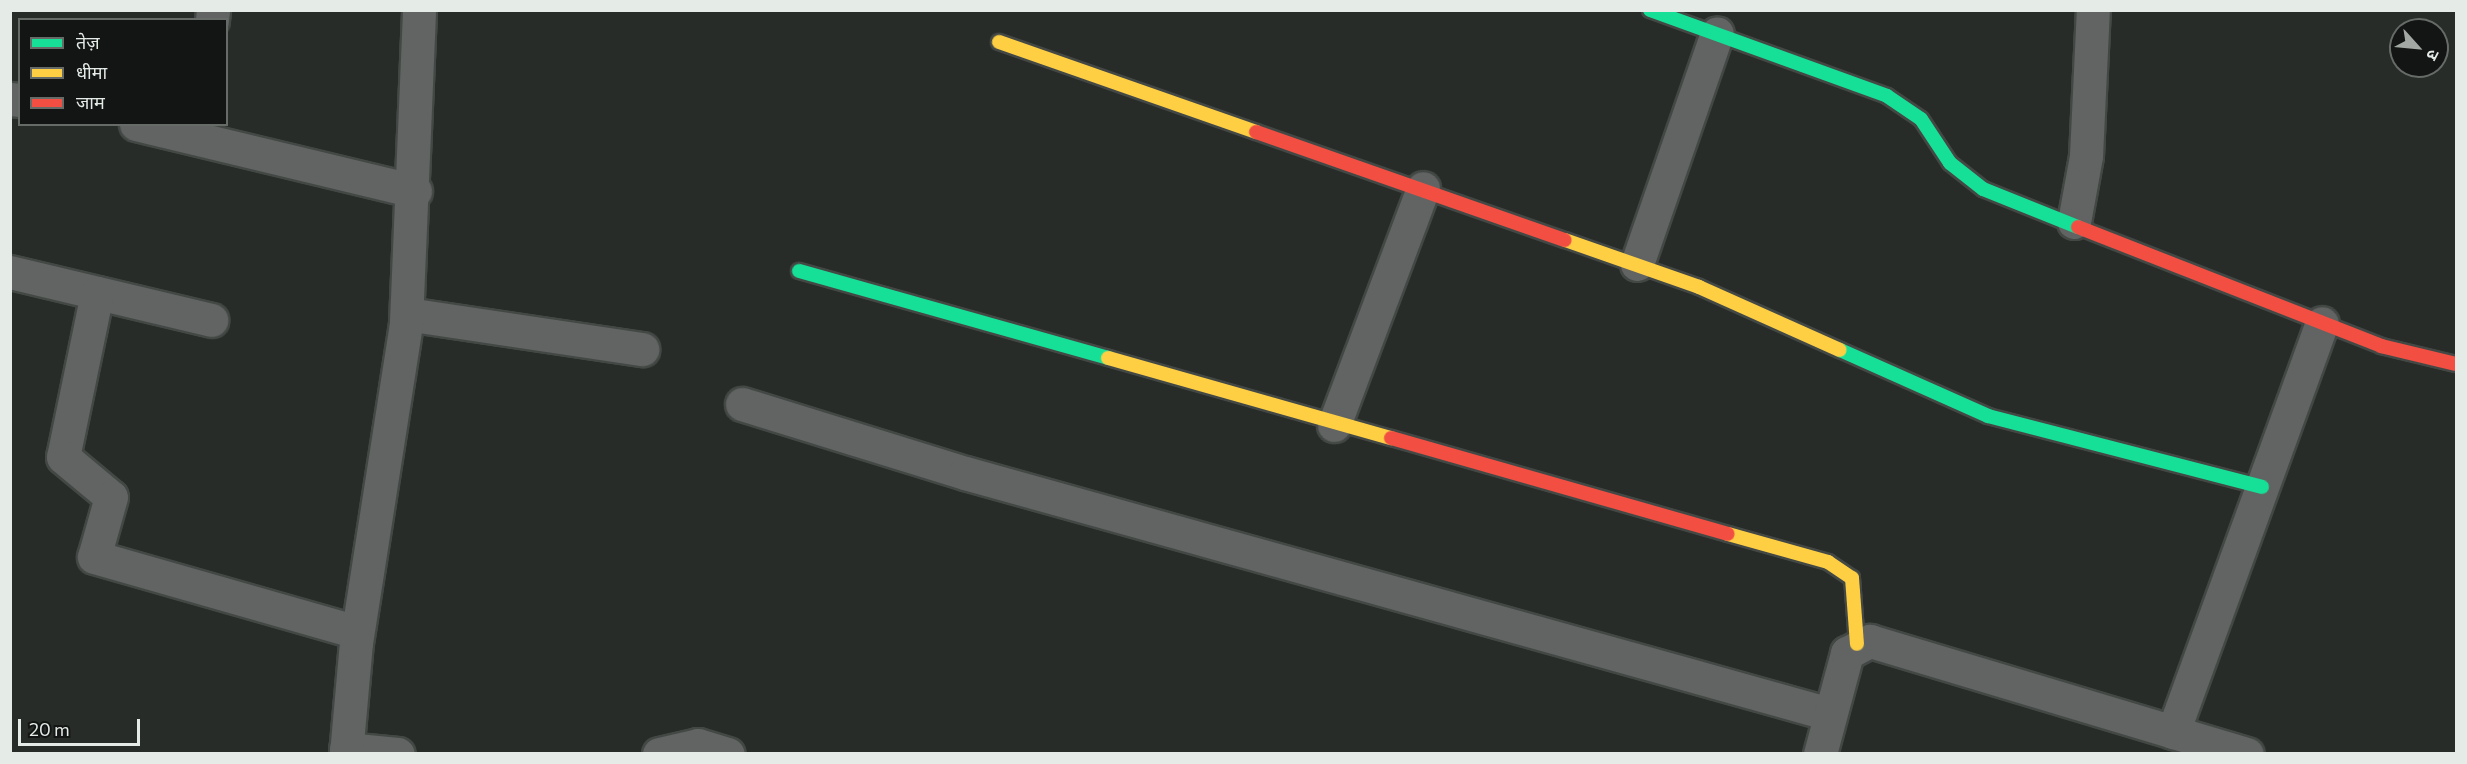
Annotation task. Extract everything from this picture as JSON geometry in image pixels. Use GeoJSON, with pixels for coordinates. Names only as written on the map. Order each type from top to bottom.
{"type":"FeatureCollection","features":[{"type":"Feature","properties":{"kind":"street"},"geometry":{"type":"LineString","coordinates":[[398,753],[346,751],[357,632],[407,314],[415,192],[419,10]]}},
{"type":"Feature","properties":{"kind":"street"},"geometry":{"type":"LineString","coordinates":[[1650,10],[1887,96],[1921,119],[1964,178],[2381,346],[2457,364]]}},
{"type":"Feature","properties":{"kind":"street"},"geometry":{"type":"LineString","coordinates":[[2074,222],[2086,156],[2093,10]]}},
{"type":"Feature","properties":{"kind":"street"},"geometry":{"type":"LineString","coordinates":[[1637,264],[1718,33]]}},
{"type":"Feature","properties":{"kind":"street"},"geometry":{"type":"LineString","coordinates":[[999,42],[1637,264],[1988,416],[2262,487]]}},
{"type":"Feature","properties":{"kind":"street"},"geometry":{"type":"LineString","coordinates":[[151,126],[189,131],[415,192]]}},
{"type":"Feature","properties":{"kind":"street"},"geometry":{"type":"LineString","coordinates":[[1334,425],[1423,188]]}},
{"type":"Feature","properties":{"kind":"street"},"geometry":{"type":"LineString","coordinates":[[799,271],[1334,425],[1844,568],[1856,597],[1857,644]]}},
{"type":"Feature","properties":{"kind":"street"},"geometry":{"type":"LineString","coordinates":[[10,272],[211,320]]}},
{"type":"Feature","properties":{"kind":"street"},"geometry":{"type":"LineString","coordinates":[[97,293],[63,458],[111,497],[94,557],[357,632]]}},
{"type":"Feature","properties":{"kind":"street"},"geometry":{"type":"LineString","coordinates":[[407,314],[642,349]]}},
{"type":"Feature","properties":{"kind":"street"},"geometry":{"type":"LineString","coordinates":[[2173,732],[2322,323]]}},
{"type":"Feature","properties":{"kind":"street"},"geometry":{"type":"LineString","coordinates":[[742,405],[965,473],[1830,714]]}},
{"type":"Feature","properties":{"kind":"street"},"geometry":{"type":"LineString","coordinates":[[1820,753],[1847,653],[1857,644],[1870,641],[2247,753]]}},
{"type":"Feature","properties":{"kind":"street"},"geometry":{"type":"LineString","coordinates":[[659,753],[698,745],[728,753]]}},
{"type":"Feature","properties":{"kind":"traffic: fast"},"geometry":{"type":"LineString","coordinates":[[1650,10],[1887,96],[1921,119],[1950,163],[1983,189],[2078,227]]}},
{"type":"Feature","properties":{"kind":"traffic: fast"},"geometry":{"type":"LineString","coordinates":[[799,271],[1108,358]]}},
{"type":"Feature","properties":{"kind":"traffic: fast"},"geometry":{"type":"LineString","coordinates":[[1840,350],[1988,416],[2262,487]]}},
{"type":"Feature","properties":{"kind":"traffic: slow"},"geometry":{"type":"LineString","coordinates":[[999,42],[1256,132]]}},
{"type":"Feature","properties":{"kind":"traffic: slow"},"geometry":{"type":"LineString","coordinates":[[1565,240],[1699,287],[1840,350]]}},
{"type":"Feature","properties":{"kind":"traffic: slow"},"geometry":{"type":"LineString","coordinates":[[1108,358],[1391,438]]}},
{"type":"Feature","properties":{"kind":"traffic: slow"},"geometry":{"type":"LineString","coordinates":[[1728,534],[1828,562],[1852,578],[1857,644]]}},
{"type":"Feature","properties":{"kind":"traffic: jam"},"geometry":{"type":"LineString","coordinates":[[1256,132],[1565,240]]}},
{"type":"Feature","properties":{"kind":"traffic: jam"},"geometry":{"type":"LineString","coordinates":[[2078,227],[2381,346],[2456,364]]}},
{"type":"Feature","properties":{"kind":"traffic: jam"},"geometry":{"type":"LineString","coordinates":[[1391,438],[1728,534]]}}]}
